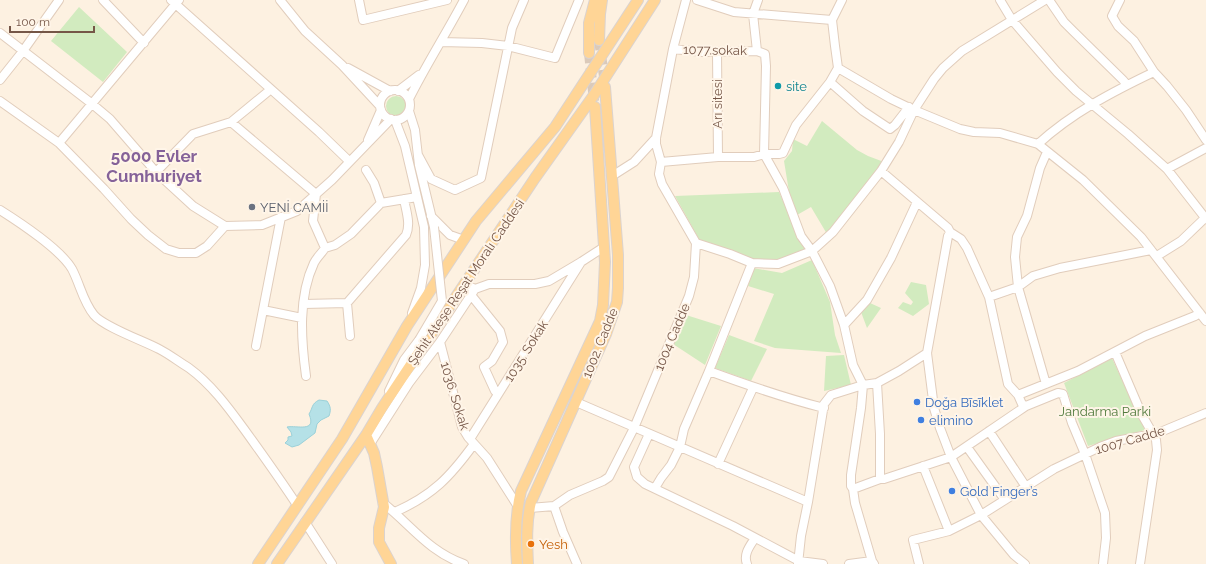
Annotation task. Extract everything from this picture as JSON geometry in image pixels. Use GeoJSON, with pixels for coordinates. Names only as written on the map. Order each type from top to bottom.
{"type":"FeatureCollection","features":[{"type":"Feature","properties":{"kind":"main road"},"geometry":{"type":"LineString","coordinates":[[589,53],[589,23],[595,0]]}},
{"type":"Feature","properties":{"kind":"main road"},"geometry":{"type":"LineString","coordinates":[[599,40],[602,0]]}},
{"type":"Feature","properties":{"kind":"main road"},"geometry":{"type":"LineString","coordinates":[[258,564],[342,439],[407,326],[476,221],[555,127],[638,0]]}},
{"type":"Feature","properties":{"kind":"main road","name":"Şehit Ateşe Reşat Moralı Caddesi"},"geometry":{"type":"LineString","coordinates":[[277,564],[305,522],[368,439],[382,408],[535,178],[594,95],[655,0]]}},
{"type":"Feature","properties":{"kind":"main road","name":"1002. Cadde"},"geometry":{"type":"LineString","coordinates":[[528,564],[528,520],[534,494],[606,334],[615,310],[618,288],[617,246],[606,88]]}},
{"type":"Feature","properties":{"kind":"main road","name":"1002. Cadde"},"geometry":{"type":"LineString","coordinates":[[517,564],[517,505],[521,491],[600,321],[603,305],[605,284],[604,247],[595,107]]}},
{"type":"Feature","properties":{"kind":"main road"},"geometry":{"type":"LineString","coordinates":[[600,177],[612,176]]}},
{"type":"Feature","properties":{"kind":"main road"},"geometry":{"type":"LineString","coordinates":[[604,247],[617,246]]}},
{"type":"Feature","properties":{"kind":"main road"},"geometry":{"type":"LineString","coordinates":[[564,397],[576,402]]}},
{"type":"Feature","properties":{"kind":"main road"},"geometry":{"type":"LineString","coordinates":[[368,439],[377,467],[383,503],[383,513],[378,535],[381,547],[391,564]]}},
{"type":"Feature","properties":{"kind":"main road"},"geometry":{"type":"LineString","coordinates":[[517,505],[530,508]]}},
{"type":"Feature","properties":{"kind":"street"},"geometry":{"type":"LineString","coordinates":[[0,80],[23,51],[59,0]]}},
{"type":"Feature","properties":{"kind":"street"},"geometry":{"type":"LineString","coordinates":[[103,0],[144,43]]}},
{"type":"Feature","properties":{"kind":"street"},"geometry":{"type":"LineString","coordinates":[[280,0],[305,31],[342,65],[381,108],[387,118],[393,120],[405,146],[424,227],[425,265],[421,288],[407,326]]}},
{"type":"Feature","properties":{"kind":"street"},"geometry":{"type":"LineString","coordinates":[[358,0],[363,20],[447,0]]}},
{"type":"Feature","properties":{"kind":"street"},"geometry":{"type":"LineString","coordinates":[[382,408],[404,360],[419,340],[442,300],[434,227],[418,156],[415,130],[409,111],[409,99],[422,73],[464,0]]}},
{"type":"Feature","properties":{"kind":"street"},"geometry":{"type":"LineString","coordinates":[[418,156],[431,179],[455,190],[481,178],[512,28],[524,0]]}},
{"type":"Feature","properties":{"kind":"street"},"geometry":{"type":"LineString","coordinates":[[441,42],[482,43],[508,46],[555,58],[579,0]]}},
{"type":"Feature","properties":{"kind":"street"},"geometry":{"type":"LineString","coordinates":[[686,0],[673,49],[656,144],[661,162],[659,174],[662,184],[696,243],[752,263],[778,264],[812,251],[833,232],[880,171],[899,142],[911,109]]}},
{"type":"Feature","properties":{"kind":"street"},"geometry":{"type":"LineString","coordinates":[[697,0],[734,12],[832,20]]}},
{"type":"Feature","properties":{"kind":"street"},"geometry":{"type":"LineString","coordinates":[[758,0],[753,14],[757,51],[765,54],[766,66],[764,154],[783,188],[801,236],[812,251],[830,286],[844,325],[853,365],[863,385],[851,475],[851,486],[873,562],[849,564]]}},
{"type":"Feature","properties":{"kind":"street"},"geometry":{"type":"LineString","coordinates":[[661,162],[718,157],[754,157],[764,154],[783,153],[796,125],[830,82],[838,68],[832,20],[842,0]]}},
{"type":"Feature","properties":{"kind":"street"},"geometry":{"type":"LineString","coordinates":[[1000,0],[1012,20],[1057,72],[1167,169],[1204,215],[1206,219],[1181,241],[1157,256]]}},
{"type":"Feature","properties":{"kind":"street"},"geometry":{"type":"LineString","coordinates":[[830,82],[863,111],[890,129],[911,109],[943,68],[962,51],[1045,0]]}},
{"type":"Feature","properties":{"kind":"street"},"geometry":{"type":"LineString","coordinates":[[1049,0],[1064,22],[1127,85]]}},
{"type":"Feature","properties":{"kind":"street"},"geometry":{"type":"LineString","coordinates":[[1120,0],[1112,16],[1118,26],[1134,41],[1154,72],[1186,110],[1206,140]]}},
{"type":"Feature","properties":{"kind":"street"},"geometry":{"type":"LineString","coordinates":[[59,143],[91,103],[144,43],[175,1],[270,90],[320,132],[349,161]]}},
{"type":"Feature","properties":{"kind":"street"},"geometry":{"type":"LineString","coordinates":[[0,33],[110,119],[156,172],[193,206],[225,226],[262,225],[297,211],[366,144],[393,120],[403,117],[409,111]]}},
{"type":"Feature","properties":{"kind":"street","name":"1077.sokak"},"geometry":{"type":"LineString","coordinates":[[673,49],[703,52],[757,51]]}},
{"type":"Feature","properties":{"kind":"street","name":"Arı sitesi"},"geometry":{"type":"LineString","coordinates":[[717,52],[718,157]]}},
{"type":"Feature","properties":{"kind":"street"},"geometry":{"type":"LineString","coordinates":[[342,65],[394,91],[402,92],[409,99]]}},
{"type":"Feature","properties":{"kind":"street"},"geometry":{"type":"LineString","coordinates":[[838,68],[891,99],[960,129],[974,132],[1000,133],[1038,144],[1083,180],[1141,237],[1206,322]]}},
{"type":"Feature","properties":{"kind":"street"},"geometry":{"type":"LineString","coordinates":[[1038,144],[1054,129],[1092,104],[1154,72]]}},
{"type":"Feature","properties":{"kind":"street"},"geometry":{"type":"LineString","coordinates":[[366,144],[381,108],[383,97],[422,73]]}},
{"type":"Feature","properties":{"kind":"street"},"geometry":{"type":"LineString","coordinates":[[156,172],[193,134],[231,122],[270,90]]}},
{"type":"Feature","properties":{"kind":"street"},"geometry":{"type":"LineString","coordinates":[[0,101],[59,143],[131,219],[166,249],[179,253],[196,253],[207,246],[225,226]]}},
{"type":"Feature","properties":{"kind":"street"},"geometry":{"type":"LineString","coordinates":[[231,122],[316,194]]}},
{"type":"Feature","properties":{"kind":"street"},"geometry":{"type":"LineString","coordinates":[[612,176],[634,162],[656,138]]}},
{"type":"Feature","properties":{"kind":"street"},"geometry":{"type":"LineString","coordinates":[[1167,169],[1206,148]]}},
{"type":"Feature","properties":{"kind":"street"},"geometry":{"type":"LineString","coordinates":[[1046,384],[1018,287],[1015,257],[1017,237],[1027,216],[1040,168],[1047,152]]}},
{"type":"Feature","properties":{"kind":"street"},"geometry":{"type":"LineString","coordinates":[[366,170],[374,183],[381,203]]}},
{"type":"Feature","properties":{"kind":"street"},"geometry":{"type":"LineString","coordinates":[[880,171],[948,228],[950,232],[961,239],[967,248],[988,297],[1008,384],[1018,395],[1022,404],[1026,406]]}},
{"type":"Feature","properties":{"kind":"street"},"geometry":{"type":"LineString","coordinates":[[316,194],[313,221],[326,248]]}},
{"type":"Feature","properties":{"kind":"street"},"geometry":{"type":"LineString","coordinates":[[306,376],[302,318],[308,280],[315,262],[326,248],[335,245],[351,234],[381,203],[417,197]]}},
{"type":"Feature","properties":{"kind":"street"},"geometry":{"type":"LineString","coordinates":[[350,336],[347,303],[406,235],[408,222],[404,199]]}},
{"type":"Feature","properties":{"kind":"street"},"geometry":{"type":"LineString","coordinates":[[844,325],[867,300],[891,258],[917,202]]}},
{"type":"Feature","properties":{"kind":"street"},"geometry":{"type":"LineString","coordinates":[[0,210],[39,237],[64,258],[72,269],[87,303],[95,316],[120,331],[161,350],[191,370],[208,384],[269,463],[297,505]]}},
{"type":"Feature","properties":{"kind":"street"},"geometry":{"type":"LineString","coordinates":[[431,216],[450,235],[464,240]]}},
{"type":"Feature","properties":{"kind":"street"},"geometry":{"type":"LineString","coordinates":[[256,346],[281,217]]}},
{"type":"Feature","properties":{"kind":"street"},"geometry":{"type":"LineString","coordinates":[[950,232],[948,236],[927,353],[934,408],[951,457],[981,515],[1014,555],[1025,564]]}},
{"type":"Feature","properties":{"kind":"street","name":"1004 Cadde"},"geometry":{"type":"LineString","coordinates":[[554,506],[570,495],[609,477],[634,428],[689,296],[694,277],[696,243]]}},
{"type":"Feature","properties":{"kind":"street"},"geometry":{"type":"LineString","coordinates":[[368,439],[440,342],[473,292],[489,284],[535,284],[549,281],[604,247]]}},
{"type":"Feature","properties":{"kind":"street"},"geometry":{"type":"LineString","coordinates":[[988,297],[1018,287],[1033,276],[1060,268],[1151,250]]}},
{"type":"Feature","properties":{"kind":"street","name":"1035. Sokak"},"geometry":{"type":"LineString","coordinates":[[395,512],[420,500],[456,468],[498,394],[582,262]]}},
{"type":"Feature","properties":{"kind":"street"},"geometry":{"type":"LineString","coordinates":[[655,488],[660,478],[671,465],[680,447],[684,429],[752,263]]}},
{"type":"Feature","properties":{"kind":"street"},"geometry":{"type":"LineString","coordinates":[[464,284],[473,292],[500,331],[503,342],[492,360],[484,367],[495,391],[498,394]]}},
{"type":"Feature","properties":{"kind":"street"},"geometry":{"type":"LineString","coordinates":[[304,304],[347,303]]}},
{"type":"Feature","properties":{"kind":"street"},"geometry":{"type":"LineString","coordinates":[[263,310],[302,318]]}},
{"type":"Feature","properties":{"kind":"street"},"geometry":{"type":"LineString","coordinates":[[1018,395],[1078,371],[1150,333],[1200,313]]}},
{"type":"Feature","properties":{"kind":"street","name":"1036. Sokak"},"geometry":{"type":"LineString","coordinates":[[440,342],[462,427],[472,442],[487,458],[517,505]]}},
{"type":"Feature","properties":{"kind":"street"},"geometry":{"type":"LineString","coordinates":[[1115,352],[1142,415],[1156,440],[1156,450],[1140,564]]}},
{"type":"Feature","properties":{"kind":"street"},"geometry":{"type":"LineString","coordinates":[[798,562],[801,536],[824,404],[831,395],[863,385],[877,383],[927,353]]}},
{"type":"Feature","properties":{"kind":"street"},"geometry":{"type":"LineString","coordinates":[[709,371],[787,399],[824,408]]}},
{"type":"Feature","properties":{"kind":"street"},"geometry":{"type":"LineString","coordinates":[[877,383],[880,434],[880,479]]}},
{"type":"Feature","properties":{"kind":"street"},"geometry":{"type":"LineString","coordinates":[[718,464],[753,388]]}},
{"type":"Feature","properties":{"kind":"street"},"geometry":{"type":"LineString","coordinates":[[853,489],[951,457],[1026,406],[1058,393],[1062,394],[1085,454],[1105,513],[1106,538],[1103,564]]}},
{"type":"Feature","properties":{"kind":"street"},"geometry":{"type":"LineString","coordinates":[[576,402],[808,502]]}},
{"type":"Feature","properties":{"kind":"street","name":"1007 Cadde"},"geometry":{"type":"LineString","coordinates":[[919,564],[913,540],[949,531],[981,515],[1054,469],[1100,447],[1116,441],[1153,434],[1206,413]]}},
{"type":"Feature","properties":{"kind":"street"},"geometry":{"type":"LineString","coordinates":[[989,431],[1026,487]]}},
{"type":"Feature","properties":{"kind":"street"},"geometry":{"type":"LineString","coordinates":[[649,434],[634,467],[638,477],[645,484],[755,538],[798,562],[823,564]]}},
{"type":"Feature","properties":{"kind":"street"},"geometry":{"type":"LineString","coordinates":[[967,446],[1005,500]]}},
{"type":"Feature","properties":{"kind":"street"},"geometry":{"type":"LineString","coordinates":[[923,466],[949,531]]}},
{"type":"Feature","properties":{"kind":"street"},"geometry":{"type":"LineString","coordinates":[[383,503],[395,512],[436,550],[448,558],[464,564]]}},
{"type":"Feature","properties":{"kind":"street"},"geometry":{"type":"LineString","coordinates":[[530,508],[554,506],[563,532],[577,564]]}},
{"type":"Feature","properties":{"kind":"street"},"geometry":{"type":"LineString","coordinates":[[305,522],[332,564]]}},
{"type":"Feature","properties":{"kind":"street"},"geometry":{"type":"LineString","coordinates":[[747,564],[745,560],[746,552],[755,538]]}},
{"type":"Feature","properties":{"kind":"green space"},"geometry":{"type":"Polygon","coordinates":[[[79,7],[127,52],[103,82],[51,41],[79,7]]]}},
{"type":"Feature","properties":{"kind":"green space"},"geometry":{"type":"Polygon","coordinates":[[[396,96],[403,99],[406,106],[403,113],[396,116],[389,113],[386,106],[389,99],[396,96]]]}},
{"type":"Feature","properties":{"kind":"green space"},"geometry":{"type":"Polygon","coordinates":[[[822,121],[857,150],[884,162],[827,234],[811,207],[797,215],[791,204],[784,161],[792,151],[793,139],[807,146],[822,121]]]}},
{"type":"Feature","properties":{"kind":"green space"},"geometry":{"type":"Polygon","coordinates":[[[779,192],[799,237],[808,250],[777,261],[756,261],[700,241],[675,196],[779,192]]]}},
{"type":"Feature","properties":{"kind":"green space"},"geometry":{"type":"Polygon","coordinates":[[[812,260],[830,302],[835,335],[841,353],[775,348],[754,341],[774,294],[748,286],[753,268],[782,273],[812,260]]]}},
{"type":"Feature","properties":{"kind":"green space"},"geometry":{"type":"Polygon","coordinates":[[[911,282],[926,285],[929,304],[913,316],[898,308],[903,302],[911,305],[913,302],[905,293],[911,282]]]}},
{"type":"Feature","properties":{"kind":"green space"},"geometry":{"type":"Polygon","coordinates":[[[870,303],[881,308],[867,328],[861,312],[870,303]]]}},
{"type":"Feature","properties":{"kind":"green space"},"geometry":{"type":"Polygon","coordinates":[[[686,315],[721,326],[705,365],[673,344],[686,315]]]}},
{"type":"Feature","properties":{"kind":"green space"},"geometry":{"type":"Polygon","coordinates":[[[729,335],[767,349],[751,381],[715,368],[729,335]]]}},
{"type":"Feature","properties":{"kind":"green space"},"geometry":{"type":"Polygon","coordinates":[[[844,355],[851,385],[824,391],[826,356],[844,355]]]}},
{"type":"Feature","properties":{"kind":"green space","name":"Jandarma Parki"},"geometry":{"type":"Polygon","coordinates":[[[1112,358],[1145,430],[1088,446],[1064,383],[1112,358]]]}},
{"type":"Feature","properties":{"kind":"water"},"geometry":{"type":"Polygon","coordinates":[[[319,400],[327,401],[330,408],[329,416],[321,420],[317,424],[315,433],[299,445],[292,447],[285,443],[288,440],[288,437],[292,436],[287,427],[308,426],[311,420],[309,414],[313,405],[319,400]]]}},
{"type":"Feature","properties":{"kind":"tunnel"},"geometry":{"type":"LineString","coordinates":[[599,40],[605,84]]}},
{"type":"Feature","properties":{"kind":"tunnel"},"geometry":{"type":"LineString","coordinates":[[589,53],[594,101]]}},
{"type":"Feature","properties":{"kind":"place","name":"site"},"geometry":{"type":"Point","coordinates":[778,86]}},
{"type":"Feature","properties":{"kind":"place","name":"YENİ CAMİİ"},"geometry":{"type":"Point","coordinates":[252,207]}},
{"type":"Feature","properties":{"kind":"place","name":"Doğa Bīsīklet"},"geometry":{"type":"Point","coordinates":[917,402]}},
{"type":"Feature","properties":{"kind":"place","name":"elimino"},"geometry":{"type":"Point","coordinates":[921,420]}},
{"type":"Feature","properties":{"kind":"place","name":"Gold Finger’s"},"geometry":{"type":"Point","coordinates":[952,491]}},
{"type":"Feature","properties":{"kind":"place","name":"Yesh"},"geometry":{"type":"Point","coordinates":[531,544]}},
{"type":"Feature","properties":{"kind":"district","name":"5000 Evler Cumhuriyet"},"geometry":{"type":"Point","coordinates":[154,166]}}]}
